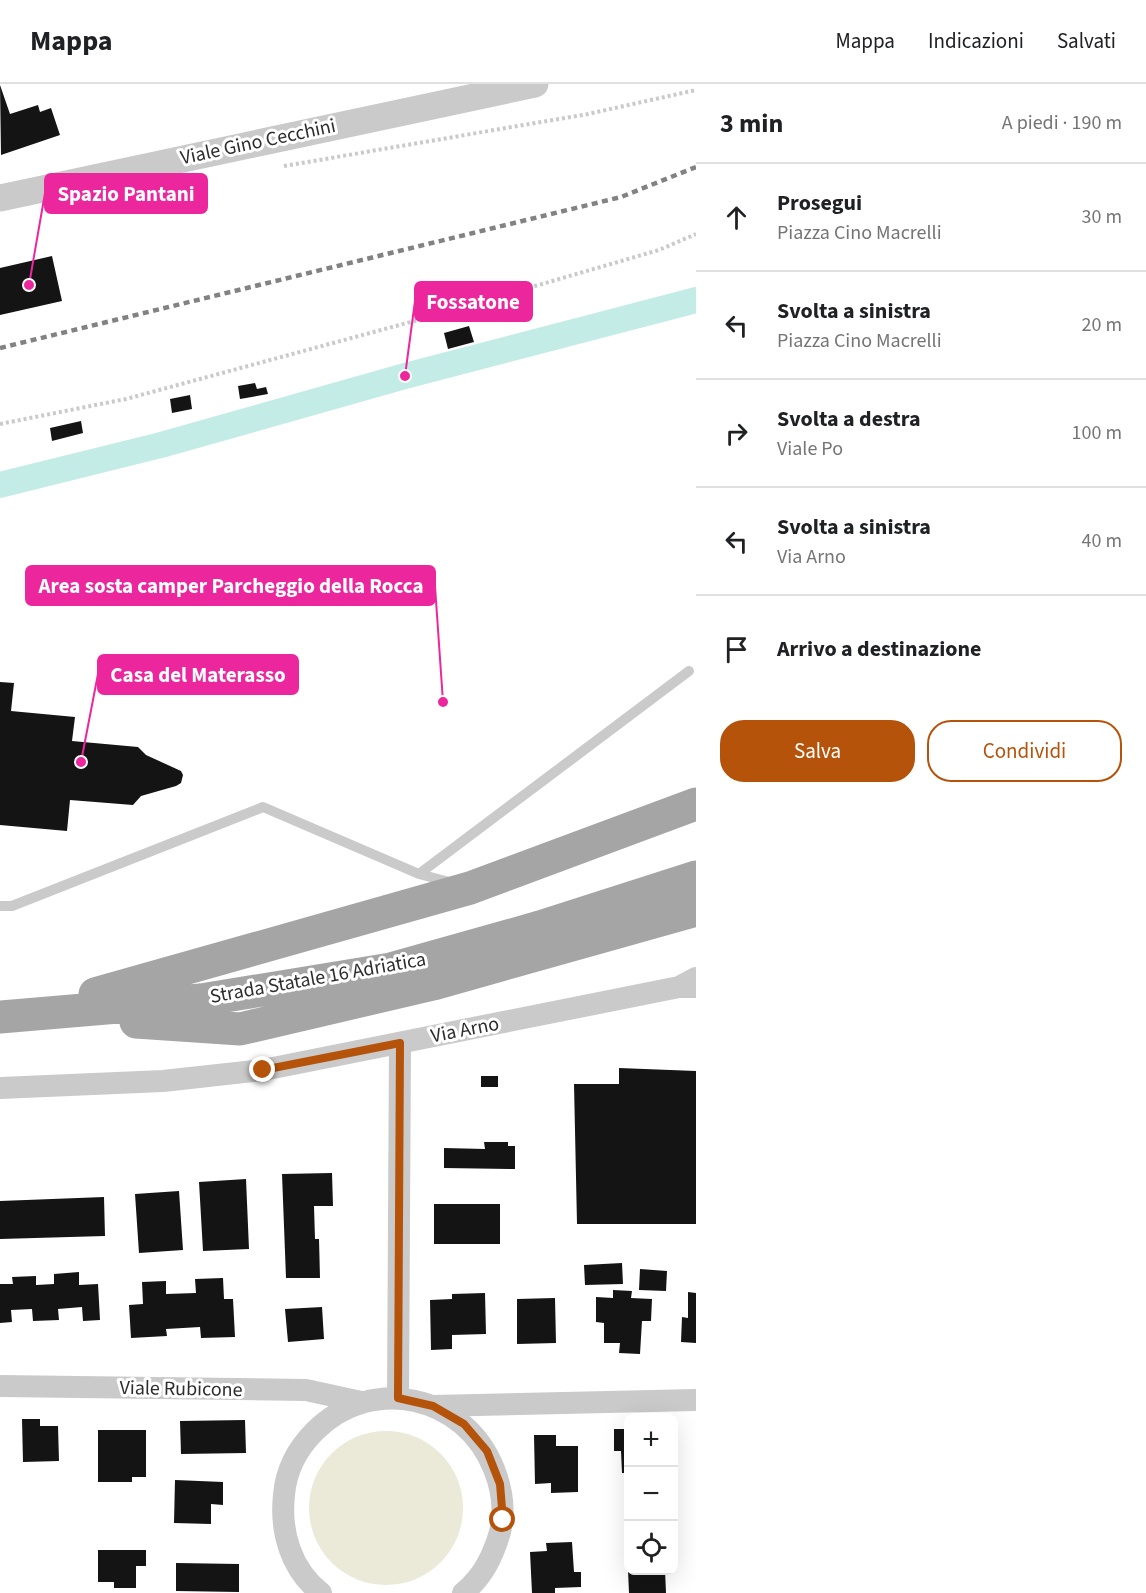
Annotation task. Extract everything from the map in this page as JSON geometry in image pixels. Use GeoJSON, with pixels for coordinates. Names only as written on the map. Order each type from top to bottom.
{"type":"FeatureCollection","features":[{"type":"Feature","properties":{"kind":"main road"},"geometry":{"type":"LineString","coordinates":[[10,1016],[470,888],[696,804]]}},
{"type":"Feature","properties":{"kind":"main road","name":"Strada Statale 16 Adriatica"},"geometry":{"type":"LineString","coordinates":[[10,1016],[201,1000],[391,969],[540,927],[696,877]]}},
{"type":"Feature","properties":{"kind":"main road"},"geometry":{"type":"LineString","coordinates":[[10,1016],[240,1029],[433,984],[696,910]]}},
{"type":"Feature","properties":{"kind":"street","name":"Viale Gino Cecchini"},"geometry":{"type":"LineString","coordinates":[[0,198],[480,89],[535,84]]}},
{"type":"Feature","properties":{"kind":"street","name":"Via Arno"},"geometry":{"type":"LineString","coordinates":[[0,1088],[163,1081],[252,1071],[690,984]]}},
{"type":"Feature","properties":{"kind":"street"},"geometry":{"type":"LineString","coordinates":[[398,1398],[400,1043]]}},
{"type":"Feature","properties":{"kind":"street","name":"Viale Rubicone"},"geometry":{"type":"LineString","coordinates":[[0,1386],[306,1390],[361,1402]]}},
{"type":"Feature","properties":{"kind":"street"},"geometry":{"type":"LineString","coordinates":[[321,1593],[310,1585],[290,1553],[281,1517],[285,1480],[301,1445],[327,1419],[361,1402],[398,1398],[433,1406],[696,1400]]}},
{"type":"Feature","properties":{"kind":"street"},"geometry":{"type":"LineString","coordinates":[[433,1406],[464,1424],[487,1451],[500,1484],[503,1520],[493,1555],[474,1585],[463,1593]]}},
{"type":"Feature","properties":{"kind":"lane"},"geometry":{"type":"LineString","coordinates":[[419,874],[689,671]]}},
{"type":"Feature","properties":{"kind":"lane"},"geometry":{"type":"LineString","coordinates":[[0,906],[12,906],[263,807],[419,874],[470,888]]}},
{"type":"Feature","properties":{"kind":"path"},"geometry":{"type":"LineString","coordinates":[[274,168],[588,114],[696,90]]}},
{"type":"Feature","properties":{"kind":"path"},"geometry":{"type":"LineString","coordinates":[[0,424],[126,399],[418,320],[659,250],[696,234]]}},
{"type":"Feature","properties":{"kind":"green space"},"geometry":{"type":"Polygon","coordinates":[[[386,1431],[416,1436],[441,1453],[458,1478],[463,1508],[458,1538],[441,1563],[416,1580],[386,1585],[356,1580],[331,1563],[314,1538],[309,1508],[314,1478],[331,1453],[356,1436],[386,1431]]]}},
{"type":"Feature","properties":{"kind":"building"},"geometry":{"type":"Polygon","coordinates":[[[0,85],[10,114],[38,105],[40,112],[51,108],[60,135],[1,155],[0,85]]]}},
{"type":"Feature","properties":{"kind":"building"},"geometry":{"type":"Polygon","coordinates":[[[52,256],[62,301],[0,315],[0,268],[52,256]]]}},
{"type":"Feature","properties":{"kind":"building"},"geometry":{"type":"Polygon","coordinates":[[[469,326],[474,342],[448,349],[444,333],[469,326]]]}},
{"type":"Feature","properties":{"kind":"building"},"geometry":{"type":"Polygon","coordinates":[[[255,383],[257,389],[266,387],[268,394],[240,399],[238,386],[255,383]]]}},
{"type":"Feature","properties":{"kind":"building"},"geometry":{"type":"Polygon","coordinates":[[[190,395],[192,409],[172,413],[170,399],[190,395]]]}},
{"type":"Feature","properties":{"kind":"building"},"geometry":{"type":"Polygon","coordinates":[[[81,421],[83,433],[52,441],[50,428],[81,421]]]}},
{"type":"Feature","properties":{"kind":"building"},"geometry":{"type":"Polygon","coordinates":[[[0,682],[14,683],[11,711],[75,717],[72,741],[138,747],[146,755],[181,771],[183,775],[181,783],[141,796],[133,805],[70,800],[67,831],[0,825],[0,682]]]}},
{"type":"Feature","properties":{"kind":"building"},"geometry":{"type":"Polygon","coordinates":[[[619,1068],[696,1071],[696,1224],[577,1224],[574,1084],[619,1084],[619,1068]]]}},
{"type":"Feature","properties":{"kind":"building"},"geometry":{"type":"Polygon","coordinates":[[[481,1076],[498,1076],[498,1087],[481,1087],[481,1076]]]}},
{"type":"Feature","properties":{"kind":"building"},"geometry":{"type":"Polygon","coordinates":[[[484,1142],[508,1142],[508,1146],[515,1146],[515,1169],[444,1168],[444,1148],[485,1149],[484,1142]]]}},
{"type":"Feature","properties":{"kind":"building"},"geometry":{"type":"Polygon","coordinates":[[[332,1173],[333,1206],[314,1206],[315,1239],[319,1239],[320,1278],[286,1278],[282,1174],[332,1173]]]}},
{"type":"Feature","properties":{"kind":"building"},"geometry":{"type":"Polygon","coordinates":[[[246,1179],[249,1249],[203,1251],[199,1182],[246,1179]]]}},
{"type":"Feature","properties":{"kind":"building"},"geometry":{"type":"Polygon","coordinates":[[[179,1191],[183,1250],[139,1253],[135,1194],[179,1191]]]}},
{"type":"Feature","properties":{"kind":"building"},"geometry":{"type":"Polygon","coordinates":[[[104,1197],[105,1236],[0,1239],[0,1201],[104,1197]]]}},
{"type":"Feature","properties":{"kind":"building"},"geometry":{"type":"Polygon","coordinates":[[[434,1204],[500,1204],[500,1244],[434,1244],[434,1204]]]}},
{"type":"Feature","properties":{"kind":"building"},"geometry":{"type":"Polygon","coordinates":[[[622,1263],[623,1284],[585,1285],[584,1265],[622,1263]]]}},
{"type":"Feature","properties":{"kind":"building"},"geometry":{"type":"Polygon","coordinates":[[[640,1269],[667,1271],[666,1291],[639,1290],[640,1269]]]}},
{"type":"Feature","properties":{"kind":"building"},"geometry":{"type":"Polygon","coordinates":[[[79,1272],[79,1285],[98,1284],[100,1320],[83,1321],[82,1307],[58,1309],[59,1320],[33,1321],[32,1309],[11,1310],[12,1322],[0,1323],[0,1284],[13,1284],[12,1277],[36,1276],[36,1285],[54,1284],[54,1274],[79,1272]]]}},
{"type":"Feature","properties":{"kind":"building"},"geometry":{"type":"Polygon","coordinates":[[[223,1278],[224,1299],[233,1299],[235,1337],[201,1338],[200,1327],[166,1329],[167,1336],[131,1338],[129,1305],[143,1304],[142,1282],[166,1281],[166,1294],[196,1293],[195,1279],[223,1278]]]}},
{"type":"Feature","properties":{"kind":"building"},"geometry":{"type":"Polygon","coordinates":[[[613,1290],[632,1291],[631,1298],[652,1299],[651,1321],[642,1321],[640,1354],[619,1353],[620,1343],[604,1343],[604,1323],[596,1322],[596,1297],[613,1298],[613,1290]]]}},
{"type":"Feature","properties":{"kind":"building"},"geometry":{"type":"Polygon","coordinates":[[[688,1292],[696,1293],[696,1343],[681,1342],[682,1317],[688,1318],[688,1292]]]}},
{"type":"Feature","properties":{"kind":"building"},"geometry":{"type":"Polygon","coordinates":[[[485,1293],[486,1334],[452,1335],[452,1349],[431,1350],[430,1300],[452,1299],[452,1294],[485,1293]]]}},
{"type":"Feature","properties":{"kind":"building"},"geometry":{"type":"Polygon","coordinates":[[[555,1298],[556,1343],[517,1344],[517,1299],[555,1298]]]}},
{"type":"Feature","properties":{"kind":"building"},"geometry":{"type":"Polygon","coordinates":[[[322,1307],[324,1339],[288,1342],[285,1309],[322,1307]]]}},
{"type":"Feature","properties":{"kind":"building"},"geometry":{"type":"Polygon","coordinates":[[[22,1419],[40,1419],[40,1426],[58,1426],[59,1461],[23,1462],[22,1419]]]}},
{"type":"Feature","properties":{"kind":"building"},"geometry":{"type":"Polygon","coordinates":[[[245,1420],[246,1453],[181,1454],[180,1421],[245,1420]]]}},
{"type":"Feature","properties":{"kind":"building"},"geometry":{"type":"Polygon","coordinates":[[[614,1429],[624,1429],[624,1473],[622,1473],[621,1451],[614,1451],[614,1429]]]}},
{"type":"Feature","properties":{"kind":"building"},"geometry":{"type":"Polygon","coordinates":[[[98,1430],[146,1430],[146,1477],[132,1477],[132,1482],[98,1482],[98,1430]]]}},
{"type":"Feature","properties":{"kind":"building"},"geometry":{"type":"Polygon","coordinates":[[[534,1435],[556,1435],[556,1446],[578,1446],[578,1492],[551,1493],[551,1483],[535,1484],[534,1435]]]}},
{"type":"Feature","properties":{"kind":"building"},"geometry":{"type":"Polygon","coordinates":[[[175,1480],[223,1482],[223,1505],[211,1504],[211,1524],[174,1523],[175,1480]]]}},
{"type":"Feature","properties":{"kind":"building"},"geometry":{"type":"Polygon","coordinates":[[[572,1542],[574,1572],[581,1572],[581,1587],[555,1588],[555,1593],[532,1593],[530,1552],[547,1551],[546,1543],[572,1542]]]}},
{"type":"Feature","properties":{"kind":"building"},"geometry":{"type":"Polygon","coordinates":[[[98,1550],[146,1550],[146,1566],[136,1566],[136,1588],[114,1588],[114,1582],[98,1582],[98,1550]]]}},
{"type":"Feature","properties":{"kind":"building"},"geometry":{"type":"Polygon","coordinates":[[[176,1563],[239,1564],[239,1592],[176,1591],[176,1563]]]}},
{"type":"Feature","properties":{"kind":"building"},"geometry":{"type":"Polygon","coordinates":[[[628,1575],[665,1575],[666,1593],[629,1593],[628,1575]]]}},
{"type":"Feature","properties":{"kind":"waterway"},"geometry":{"type":"LineString","coordinates":[[0,485],[161,445],[405,376],[696,300]]}},
{"type":"Feature","properties":{"kind":"railway"},"geometry":{"type":"LineString","coordinates":[[0,348],[621,197],[696,167]]}},
{"type":"Feature","properties":{"kind":"place","name":"Spazio Pantani"},"geometry":{"type":"Point","coordinates":[29,285]}},
{"type":"Feature","properties":{"kind":"place","name":"Fossatone"},"geometry":{"type":"Point","coordinates":[405,376]}},
{"type":"Feature","properties":{"kind":"place","name":"Area sosta camper Parcheggio della Rocca"},"geometry":{"type":"Point","coordinates":[443,702]}},
{"type":"Feature","properties":{"kind":"place","name":"Casa del Materasso"},"geometry":{"type":"Point","coordinates":[81,762]}},
{"type":"Feature","properties":{"kind":"route"},"geometry":{"type":"LineString","coordinates":[[263,1070],[400,1043],[398,1398],[433,1406],[464,1424],[487,1451],[500,1484],[503,1520]]}}]}
